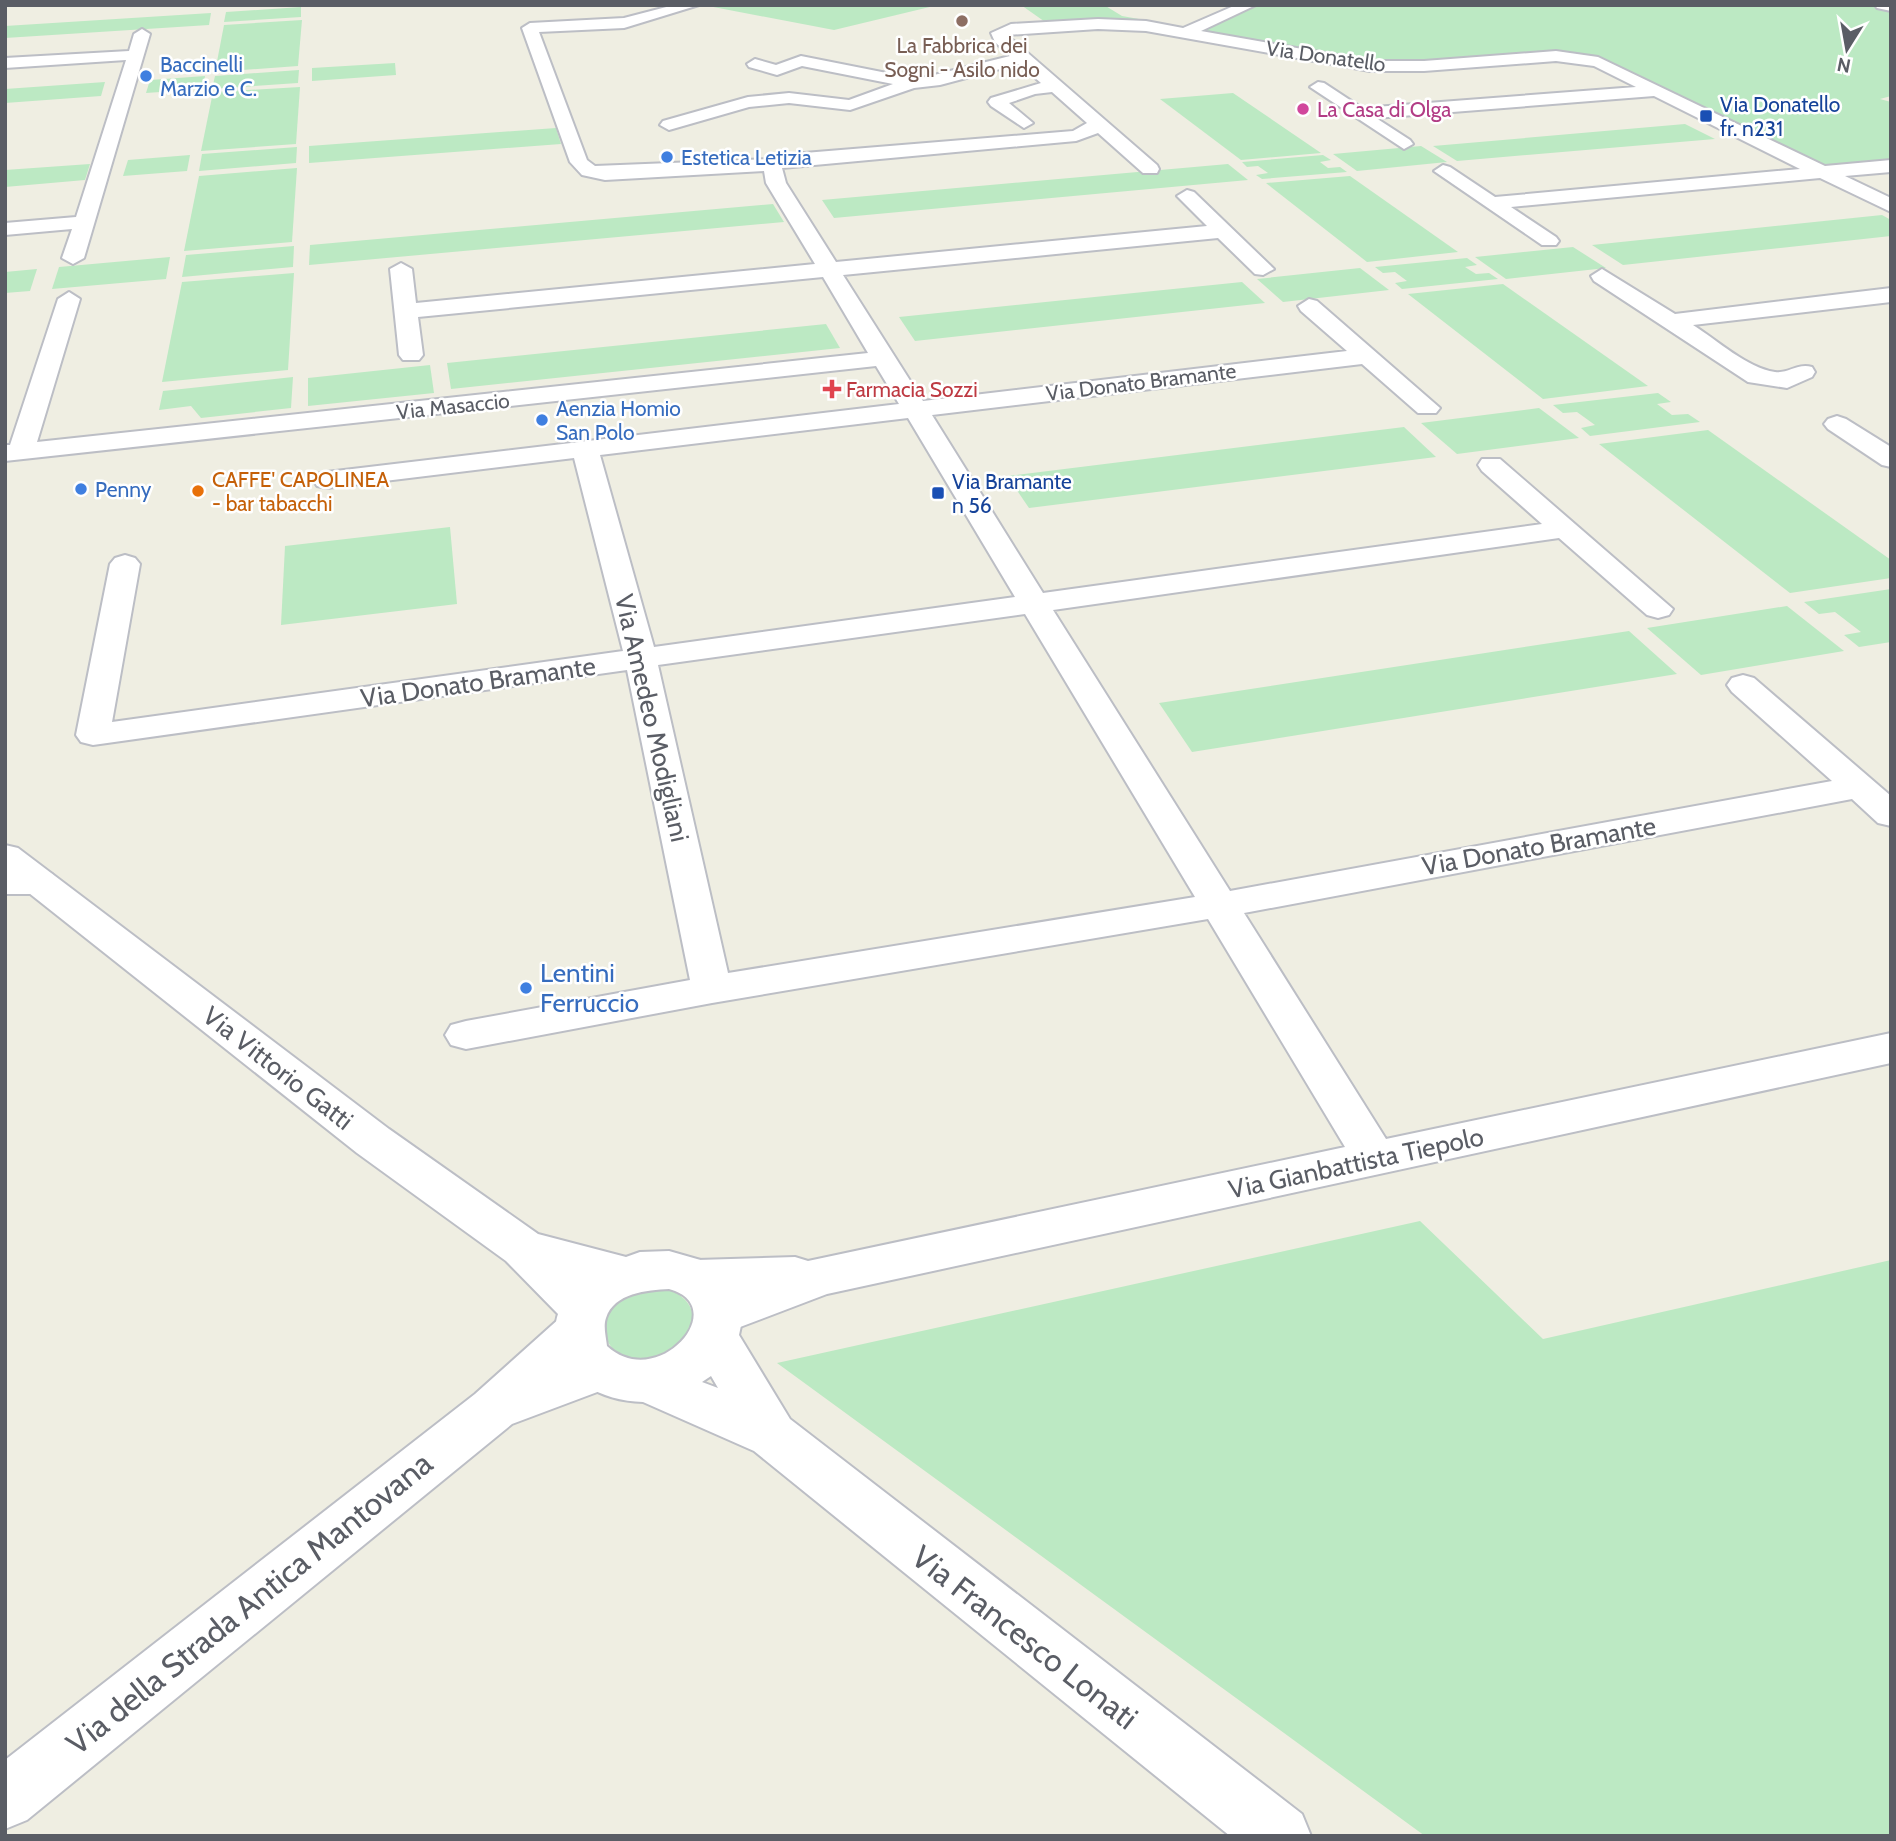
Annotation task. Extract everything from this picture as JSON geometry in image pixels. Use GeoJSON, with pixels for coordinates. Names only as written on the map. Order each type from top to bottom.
{"type":"FeatureCollection","features":[{"type":"Feature","properties":{"kind":"street"},"geometry":{"type":"LineString","coordinates":[[692,5],[624,23],[530,28],[579,162],[589,171],[605,174],[772,165],[792,160],[1059,139],[1086,132],[1096,122]]}},
{"type":"Feature","properties":{"kind":"street"},"geometry":{"type":"LineString","coordinates":[[1184,33],[1249,5]]}},
{"type":"Feature","properties":{"kind":"street"},"geometry":{"type":"LineString","coordinates":[[1882,5],[1891,8]]}},
{"type":"Feature","properties":{"kind":"street"},"geometry":{"type":"LineString","coordinates":[[615,8],[663,14]]}},
{"type":"Feature","properties":{"kind":"street","name":"Via Donatello"},"geometry":{"type":"LineString","coordinates":[[1021,59],[1000,39],[999,33],[1012,29],[1098,23],[1146,26],[1370,66],[1424,66],[1556,56],[1581,57],[1598,62],[1891,206]]}},
{"type":"Feature","properties":{"kind":"street"},"geometry":{"type":"LineString","coordinates":[[73,258],[142,34]]}},
{"type":"Feature","properties":{"kind":"street"},"geometry":{"type":"LineString","coordinates":[[5,63],[134,55]]}},
{"type":"Feature","properties":{"kind":"street"},"geometry":{"type":"LineString","coordinates":[[755,64],[777,70],[801,61],[912,83],[942,82],[1000,62],[1021,59],[1150,169]]}},
{"type":"Feature","properties":{"kind":"street"},"geometry":{"type":"LineString","coordinates":[[668,125],[748,102],[789,99],[850,105],[912,83]]}},
{"type":"Feature","properties":{"kind":"street"},"geometry":{"type":"LineString","coordinates":[[1024,123],[997,102],[1032,89],[1054,87]]}},
{"type":"Feature","properties":{"kind":"street","name":"Via Donatello"},"geometry":{"type":"LineString","coordinates":[[1318,88],[1404,144]]}},
{"type":"Feature","properties":{"kind":"street","name":"Via Donatello"},"geometry":{"type":"LineString","coordinates":[[1358,114],[1654,91]]}},
{"type":"Feature","properties":{"kind":"street"},"geometry":{"type":"LineString","coordinates":[[772,165],[776,183],[1375,1159]]}},
{"type":"Feature","properties":{"kind":"street"},"geometry":{"type":"LineString","coordinates":[[1491,203],[1891,166]]}},
{"type":"Feature","properties":{"kind":"street"},"geometry":{"type":"LineString","coordinates":[[1443,171],[1549,241]]}},
{"type":"Feature","properties":{"kind":"street"},"geometry":{"type":"LineString","coordinates":[[1186,196],[1263,269]]}},
{"type":"Feature","properties":{"kind":"street"},"geometry":{"type":"LineString","coordinates":[[5,229],[84,222]]}},
{"type":"Feature","properties":{"kind":"street"},"geometry":{"type":"LineString","coordinates":[[406,311],[1223,230]]}},
{"type":"Feature","properties":{"kind":"street"},"geometry":{"type":"LineString","coordinates":[[401,269],[411,355]]}},
{"type":"Feature","properties":{"kind":"street"},"geometry":{"type":"LineString","coordinates":[[1602,276],[1757,377],[1787,381],[1803,372]]}},
{"type":"Feature","properties":{"kind":"street"},"geometry":{"type":"LineString","coordinates":[[1670,321],[1891,295]]}},
{"type":"Feature","properties":{"kind":"street","name":"Via Masaccio"},"geometry":{"type":"LineString","coordinates":[[69,299],[13,452],[885,358]]}},
{"type":"Feature","properties":{"kind":"street"},"geometry":{"type":"LineString","coordinates":[[1309,306],[1427,408]]}},
{"type":"Feature","properties":{"kind":"street","name":"Via Donato Bramante"},"geometry":{"type":"LineString","coordinates":[[916,408],[1367,356]]}},
{"type":"Feature","properties":{"kind":"street"},"geometry":{"type":"LineString","coordinates":[[327,480],[916,408]]}},
{"type":"Feature","properties":{"kind":"street"},"geometry":{"type":"LineString","coordinates":[[1837,424],[1891,459]]}},
{"type":"Feature","properties":{"kind":"street","name":"Via Amedeo Modigliani"},"geometry":{"type":"LineString","coordinates":[[585,449],[641,659],[712,989]]}},
{"type":"Feature","properties":{"kind":"street"},"geometry":{"type":"LineString","coordinates":[[1490,465],[1658,609]]}},
{"type":"Feature","properties":{"kind":"street","name":"Via Donato Bramante"},"geometry":{"type":"LineString","coordinates":[[125,564],[93,735],[1565,529]]}},
{"type":"Feature","properties":{"kind":"street"},"geometry":{"type":"LineString","coordinates":[[1743,685],[1891,815]]}},
{"type":"Feature","properties":{"kind":"street","name":"Via Donato Bramante"},"geometry":{"type":"LineString","coordinates":[[1219,905],[1859,787]]}},
{"type":"Feature","properties":{"kind":"street","name":"Via Vittorio Gatti"},"geometry":{"type":"LineString","coordinates":[[5,856],[22,882],[523,1248],[587,1336]]}},
{"type":"Feature","properties":{"kind":"street"},"geometry":{"type":"LineString","coordinates":[[466,1035],[712,989],[1219,905]]}},
{"type":"Feature","properties":{"kind":"street","name":"Via Gianbattista Tiepolo"},"geometry":{"type":"LineString","coordinates":[[710,1310],[821,1276],[1891,1048]]}},
{"type":"Feature","properties":{"kind":"street","name":"Via Vittorio Gatti"},"geometry":{"type":"LineString","coordinates":[[523,1248],[622,1275]]}},
{"type":"Feature","properties":{"kind":"street"},"geometry":{"type":"LineString","coordinates":[[587,1336],[599,1290],[622,1275],[648,1269],[674,1270],[710,1310]]}},
{"type":"Feature","properties":{"kind":"street","name":"Via Francesco Lonati"},"geometry":{"type":"LineString","coordinates":[[649,1382],[677,1373],[700,1358],[710,1310]]}},
{"type":"Feature","properties":{"kind":"street","name":"Via Francesco Lonati"},"geometry":{"type":"LineString","coordinates":[[710,1310],[772,1435]]}},
{"type":"Feature","properties":{"kind":"street","name":"Via Francesco Lonati"},"geometry":{"type":"LineString","coordinates":[[587,1336],[622,1380],[649,1382],[772,1435],[1280,1836]]}},
{"type":"Feature","properties":{"kind":"street","name":"Via della Strada Antica Mantovana"},"geometry":{"type":"LineString","coordinates":[[5,1798],[145,1690],[587,1336]]}},
{"type":"Feature","properties":{"kind":"green space"},"geometry":{"type":"Polygon","coordinates":[[[703,5],[938,5],[834,30],[703,5]]]}},
{"type":"Feature","properties":{"kind":"green space"},"geometry":{"type":"Polygon","coordinates":[[[1021,5],[1104,5],[1122,16],[1184,27],[1048,24],[1021,5]]]}},
{"type":"Feature","properties":{"kind":"green space"},"geometry":{"type":"Polygon","coordinates":[[[1260,5],[1891,5],[1891,96],[1880,99],[1891,102],[1891,162],[1827,167],[1604,60],[1577,54],[1388,63],[1358,60],[1201,31],[1260,5]]]}},
{"type":"Feature","properties":{"kind":"green space"},"geometry":{"type":"Polygon","coordinates":[[[301,7],[301,17],[224,22],[226,12],[301,7]]]}},
{"type":"Feature","properties":{"kind":"green space"},"geometry":{"type":"Polygon","coordinates":[[[211,13],[209,25],[5,38],[5,26],[211,13]]]}},
{"type":"Feature","properties":{"kind":"green space"},"geometry":{"type":"Polygon","coordinates":[[[302,20],[298,66],[215,72],[224,25],[302,20]]]}},
{"type":"Feature","properties":{"kind":"green space"},"geometry":{"type":"Polygon","coordinates":[[[395,63],[396,75],[312,81],[312,68],[395,63]]]}},
{"type":"Feature","properties":{"kind":"green space"},"geometry":{"type":"Polygon","coordinates":[[[299,70],[298,83],[212,89],[215,76],[299,70]]]}},
{"type":"Feature","properties":{"kind":"green space"},"geometry":{"type":"Polygon","coordinates":[[[205,76],[203,89],[146,93],[150,80],[205,76]]]}},
{"type":"Feature","properties":{"kind":"green space"},"geometry":{"type":"Polygon","coordinates":[[[105,82],[101,96],[5,103],[5,89],[105,82]]]}},
{"type":"Feature","properties":{"kind":"green space"},"geometry":{"type":"Polygon","coordinates":[[[300,87],[296,144],[201,151],[213,92],[300,87]]]}},
{"type":"Feature","properties":{"kind":"green space"},"geometry":{"type":"Polygon","coordinates":[[[1233,93],[1321,153],[1241,160],[1160,99],[1233,93]]]}},
{"type":"Feature","properties":{"kind":"green space"},"geometry":{"type":"Polygon","coordinates":[[[1685,124],[1715,139],[1457,161],[1433,146],[1685,124]]]}},
{"type":"Feature","properties":{"kind":"green space"},"geometry":{"type":"Polygon","coordinates":[[[556,128],[561,144],[309,163],[309,146],[556,128]]]}},
{"type":"Feature","properties":{"kind":"green space"},"geometry":{"type":"Polygon","coordinates":[[[1421,146],[1447,162],[1357,171],[1333,154],[1421,146]]]}},
{"type":"Feature","properties":{"kind":"green space"},"geometry":{"type":"Polygon","coordinates":[[[297,147],[296,163],[199,171],[202,154],[297,147]]]}},
{"type":"Feature","properties":{"kind":"green space"},"geometry":{"type":"Polygon","coordinates":[[[190,155],[187,171],[123,176],[128,160],[190,155]]]}},
{"type":"Feature","properties":{"kind":"green space"},"geometry":{"type":"Polygon","coordinates":[[[1323,155],[1331,160],[1320,162],[1328,168],[1340,167],[1347,172],[1262,179],[1256,175],[1268,173],[1258,166],[1247,167],[1242,162],[1323,155]]]}},
{"type":"Feature","properties":{"kind":"green space"},"geometry":{"type":"Polygon","coordinates":[[[90,164],[85,180],[5,187],[5,170],[90,164]]]}},
{"type":"Feature","properties":{"kind":"green space"},"geometry":{"type":"Polygon","coordinates":[[[1228,164],[1248,180],[834,218],[822,200],[1228,164]]]}},
{"type":"Feature","properties":{"kind":"green space"},"geometry":{"type":"Polygon","coordinates":[[[297,168],[292,242],[184,251],[199,176],[297,168]]]}},
{"type":"Feature","properties":{"kind":"green space"},"geometry":{"type":"Polygon","coordinates":[[[1350,176],[1458,252],[1367,262],[1266,183],[1350,176]]]}},
{"type":"Feature","properties":{"kind":"green space"},"geometry":{"type":"Polygon","coordinates":[[[773,204],[784,222],[309,265],[310,245],[773,204]]]}},
{"type":"Feature","properties":{"kind":"green space"},"geometry":{"type":"Polygon","coordinates":[[[1882,215],[1891,220],[1891,236],[1623,265],[1592,245],[1882,215]]]}},
{"type":"Feature","properties":{"kind":"green space"},"geometry":{"type":"Polygon","coordinates":[[[294,246],[293,267],[182,277],[186,255],[294,246]]]}},
{"type":"Feature","properties":{"kind":"green space"},"geometry":{"type":"Polygon","coordinates":[[[1573,247],[1606,268],[1506,279],[1475,257],[1573,247]]]}},
{"type":"Feature","properties":{"kind":"green space"},"geometry":{"type":"Polygon","coordinates":[[[170,257],[166,279],[52,289],[59,267],[170,257]]]}},
{"type":"Feature","properties":{"kind":"green space"},"geometry":{"type":"Polygon","coordinates":[[[1467,258],[1477,265],[1465,267],[1476,274],[1489,273],[1498,279],[1402,289],[1395,283],[1407,281],[1395,272],[1383,273],[1375,267],[1467,258]]]}},
{"type":"Feature","properties":{"kind":"green space"},"geometry":{"type":"Polygon","coordinates":[[[1360,268],[1389,290],[1283,302],[1257,279],[1360,268]]]}},
{"type":"Feature","properties":{"kind":"green space"},"geometry":{"type":"Polygon","coordinates":[[[37,269],[30,291],[5,293],[5,272],[37,269]]]}},
{"type":"Feature","properties":{"kind":"green space"},"geometry":{"type":"Polygon","coordinates":[[[294,273],[288,370],[162,382],[182,282],[294,273]]]}},
{"type":"Feature","properties":{"kind":"green space"},"geometry":{"type":"Polygon","coordinates":[[[1242,282],[1265,303],[915,341],[899,317],[1242,282]]]}},
{"type":"Feature","properties":{"kind":"green space"},"geometry":{"type":"Polygon","coordinates":[[[1503,284],[1648,386],[1543,399],[1408,294],[1503,284]]]}},
{"type":"Feature","properties":{"kind":"green space"},"geometry":{"type":"Polygon","coordinates":[[[826,324],[840,348],[451,389],[447,363],[826,324]]]}},
{"type":"Feature","properties":{"kind":"green space"},"geometry":{"type":"Polygon","coordinates":[[[430,365],[434,393],[308,406],[308,378],[430,365]]]}},
{"type":"Feature","properties":{"kind":"green space"},"geometry":{"type":"Polygon","coordinates":[[[293,377],[291,408],[201,418],[191,406],[159,410],[163,391],[293,377]]]}},
{"type":"Feature","properties":{"kind":"green space"},"geometry":{"type":"Polygon","coordinates":[[[1658,393],[1671,402],[1657,404],[1672,415],[1688,414],[1700,422],[1590,436],[1581,428],[1595,425],[1577,412],[1563,413],[1553,405],[1658,393]]]}},
{"type":"Feature","properties":{"kind":"green space"},"geometry":{"type":"Polygon","coordinates":[[[1539,408],[1579,438],[1457,454],[1421,423],[1539,408]]]}},
{"type":"Feature","properties":{"kind":"green space"},"geometry":{"type":"Polygon","coordinates":[[[1404,427],[1436,457],[1029,508],[1007,476],[1404,427]]]}},
{"type":"Feature","properties":{"kind":"green space"},"geometry":{"type":"Polygon","coordinates":[[[1708,430],[1891,560],[1891,578],[1790,593],[1599,444],[1708,430]]]}},
{"type":"Feature","properties":{"kind":"green space"},"geometry":{"type":"Polygon","coordinates":[[[450,527],[457,604],[281,625],[285,546],[450,527]]]}},
{"type":"Feature","properties":{"kind":"green space"},"geometry":{"type":"Polygon","coordinates":[[[1891,589],[1891,642],[1859,647],[1844,635],[1861,632],[1835,612],[1819,614],[1804,602],[1891,589]]]}},
{"type":"Feature","properties":{"kind":"green space"},"geometry":{"type":"Polygon","coordinates":[[[1787,606],[1844,651],[1701,675],[1647,628],[1787,606]]]}},
{"type":"Feature","properties":{"kind":"green space"},"geometry":{"type":"Polygon","coordinates":[[[1629,631],[1677,674],[1192,752],[1159,703],[1629,631]]]}},
{"type":"Feature","properties":{"kind":"green space"},"geometry":{"type":"Polygon","coordinates":[[[1420,1221],[1543,1339],[1891,1260],[1891,1836],[1425,1836],[777,1363],[1420,1221]]]}},
{"type":"Feature","properties":{"kind":"green space"},"geometry":{"type":"Polygon","coordinates":[[[664,1288],[682,1297],[691,1310],[692,1323],[686,1336],[675,1348],[660,1356],[643,1359],[625,1356],[615,1350],[605,1333],[608,1313],[614,1305],[632,1292],[664,1288]]]}},
{"type":"Feature","properties":{"kind":"place","name":"La Fabbrica dei Sogni - Asilo nido"},"geometry":{"type":"Point","coordinates":[962,21]}},
{"type":"Feature","properties":{"kind":"place","name":"Baccinelli Marzio e C."},"geometry":{"type":"Point","coordinates":[146,76]}},
{"type":"Feature","properties":{"kind":"place","name":"La Casa di Olga"},"geometry":{"type":"Point","coordinates":[1303,109]}},
{"type":"Feature","properties":{"kind":"place","name":"Via Donatello fr. n231"},"geometry":{"type":"Point","coordinates":[1706,116]}},
{"type":"Feature","properties":{"kind":"place","name":"Estetica Letizia"},"geometry":{"type":"Point","coordinates":[667,157]}},
{"type":"Feature","properties":{"kind":"place","name":"Farmacia Sozzi"},"geometry":{"type":"Point","coordinates":[832,389]}},
{"type":"Feature","properties":{"kind":"place","name":"Aenzia Homio San Polo"},"geometry":{"type":"Point","coordinates":[542,420]}},
{"type":"Feature","properties":{"kind":"place","name":"Penny"},"geometry":{"type":"Point","coordinates":[81,489]}},
{"type":"Feature","properties":{"kind":"place","name":"CAFFE' CAPOLINEA - bar tabacchi"},"geometry":{"type":"Point","coordinates":[198,491]}},
{"type":"Feature","properties":{"kind":"place","name":"Via Bramante n 56"},"geometry":{"type":"Point","coordinates":[938,493]}},
{"type":"Feature","properties":{"kind":"place","name":"Lentini Ferruccio"},"geometry":{"type":"Point","coordinates":[526,988]}}]}
